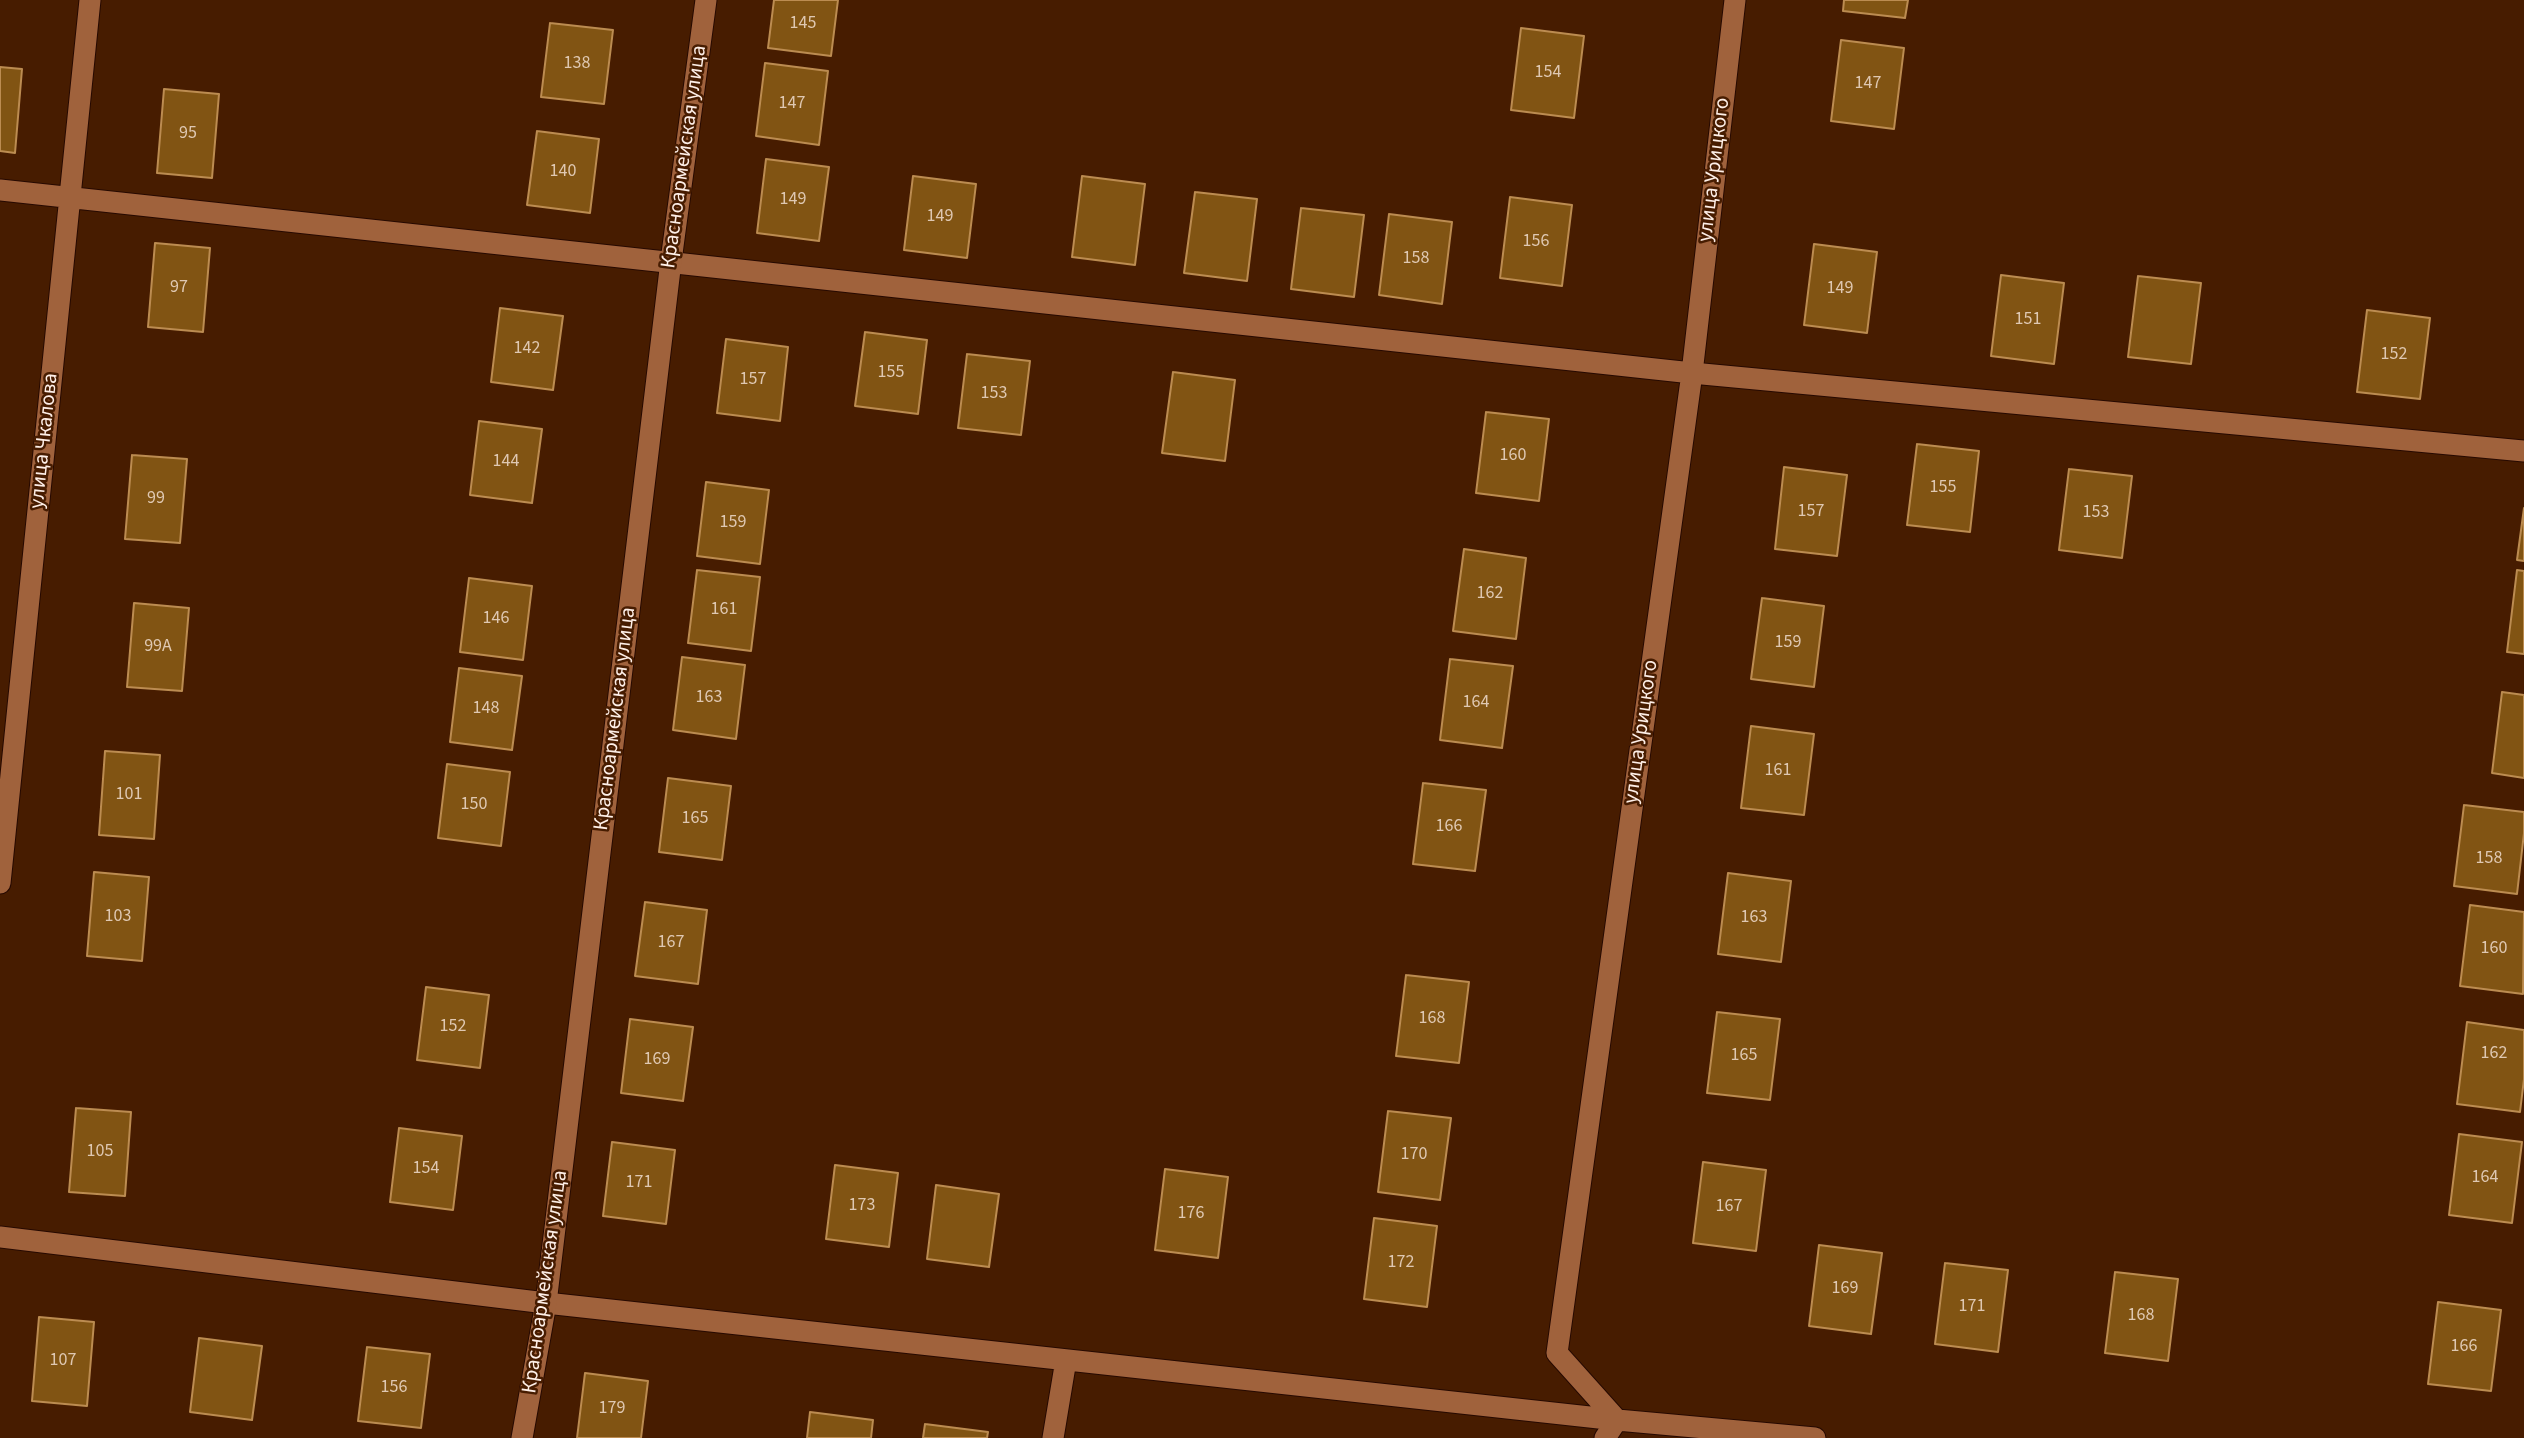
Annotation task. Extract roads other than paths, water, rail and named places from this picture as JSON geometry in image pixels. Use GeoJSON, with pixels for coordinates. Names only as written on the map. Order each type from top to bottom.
{"type":"FeatureCollection","features":[{"type":"Feature","properties":{"kind":"street","name":"улица Чкалова"},"geometry":{"type":"LineString","coordinates":[[0,883],[90,0]]}},
{"type":"Feature","properties":{"kind":"street","name":"Красноармейская улица"},"geometry":{"type":"LineString","coordinates":[[522,1438],[546,1303],[671,261],[706,0]]}},
{"type":"Feature","properties":{"kind":"street","name":"улица Урицкого"},"geometry":{"type":"LineString","coordinates":[[1617,1420],[1557,1353],[1692,373],[1735,0]]}},
{"type":"Feature","properties":{"kind":"street"},"geometry":{"type":"LineString","coordinates":[[0,190],[1692,373],[2524,451]]}},
{"type":"Feature","properties":{"kind":"street"},"geometry":{"type":"LineString","coordinates":[[0,1237],[546,1303],[1617,1420],[1815,1438]]}},
{"type":"Feature","properties":{"kind":"street"},"geometry":{"type":"LineString","coordinates":[[1054,1438],[1066,1360]]}},
{"type":"Feature","properties":{"kind":"street"},"geometry":{"type":"LineString","coordinates":[[1605,1438],[1617,1420]]}}]}
